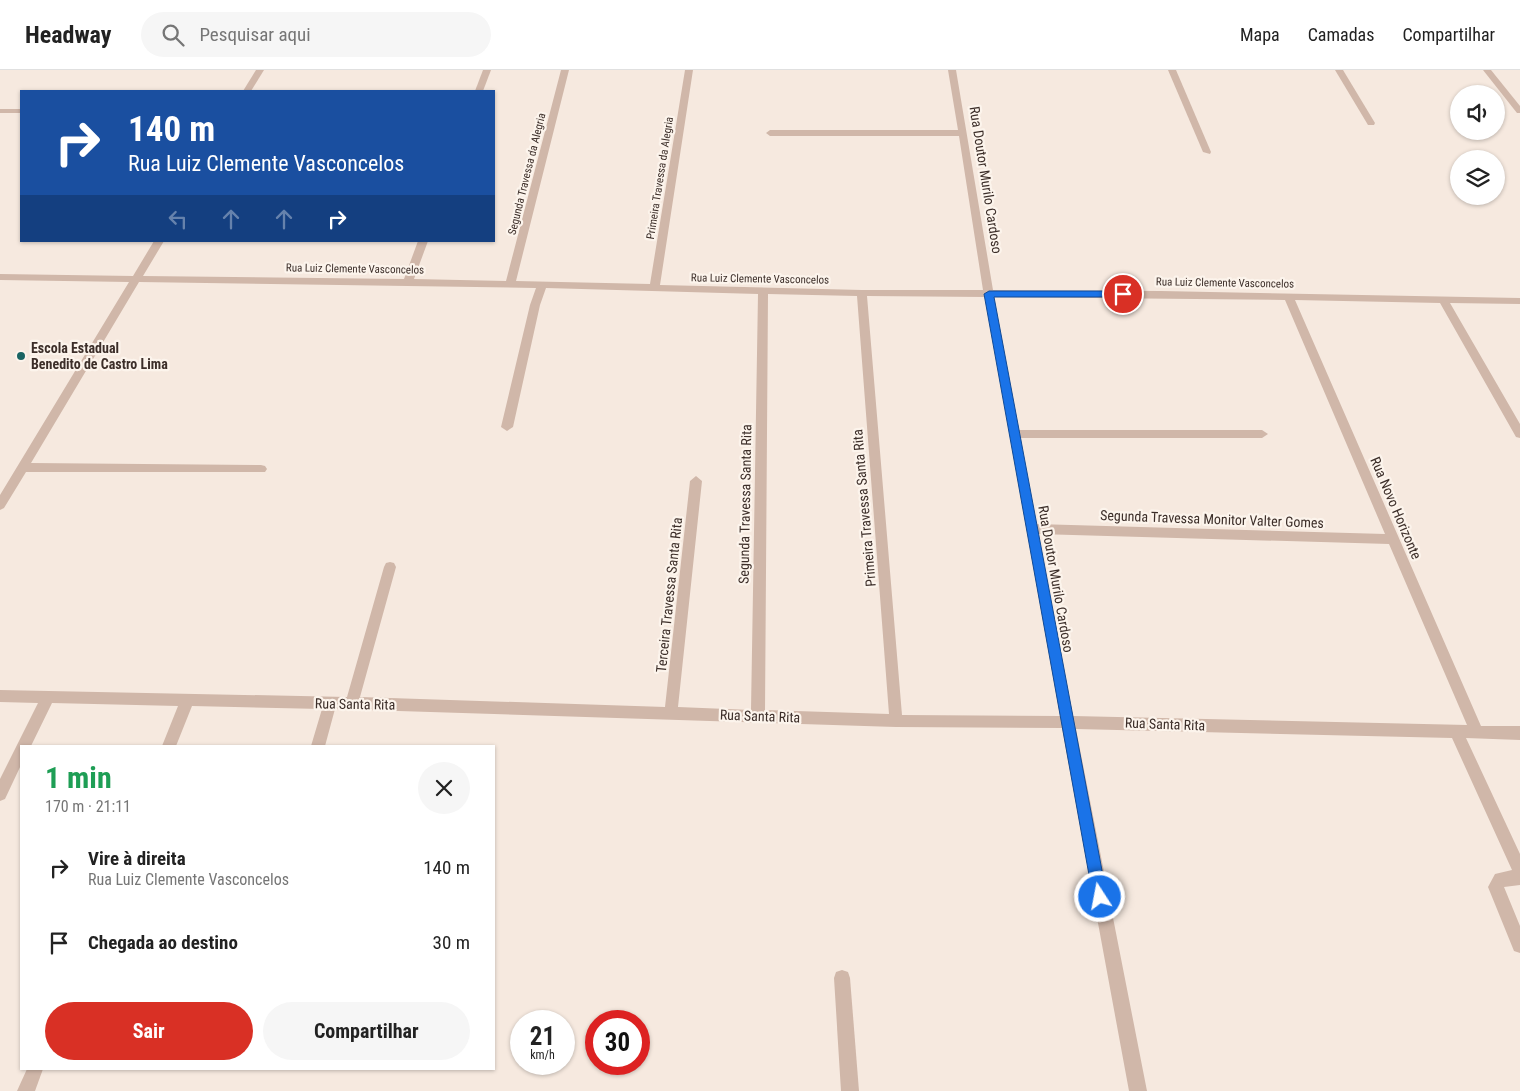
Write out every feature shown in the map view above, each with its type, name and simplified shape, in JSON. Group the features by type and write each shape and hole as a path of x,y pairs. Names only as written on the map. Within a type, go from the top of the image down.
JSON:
{"street":[{"path":"248,90 260,70"},
{"path":"479,90 487,70"},
{"name":"Segunda Travessa da Alegria","path":"510,284 565,70"},
{"name":"Primeira Travessa da Alegria","path":"654,289 689,70"},
{"name":"Rua Doutor Murilo Cardoso","path":"952,70 989,294 1031,529 1138,1091"},
{"path":"1172,70 1207,152"},
{"path":"1339,70 1371,123"},
{"path":"1487,70 1520,111"},
{"path":"0,111 20,111"},
{"path":"770,133 963,133"},
{"path":"0,505 158,242"},
{"path":"408,282 423,242"},
{"name":"Rua Luiz Clemente Vasconcelos","path":"0,277 510,284 763,292 1288,296 1520,301"},
{"path":"507,427 542,286"},
{"name":"Segunda Travessa Santa Rita","path":"758,716 763,292"},
{"name":"Primeira Travessa Santa Rita","path":"862,293 896,721"},
{"name":"Rua Novo Horizonte","path":"1288,296 1477,732"},
{"path":"1443,299 1520,434"},
{"path":"1015,434 1262,434"},
{"path":"22,467 261,469"},
{"name":"Terceira Travessa Santa Rita","path":"671,712 696,481"},
{"name":"Segunda Travessa Monitor Valter Gomes","path":"1031,529 1392,539"},
{"path":"352,703 390,567"},
{"name":"Rua Santa Rita","path":"0,696 352,703 671,712 896,721 1067,722 1520,733"},
{"path":"24,745 48,697"},
{"path":"168,745 188,701"},
{"path":"318,745 330,704"},
{"path":"1456,732 1520,871"},
{"path":"0,794 20,753"},
{"path":"1520,878 1500,879 1496,887 1520,945"},
{"path":"842,978 850,1091"},
{"path":"26,1091 35,1070"}],"place":[{"name":"Escola Estadual Benedito de Castro Lima","path":"21,356"}],"route":[{"path":"1100,897 989,294 1123,294"}]}
